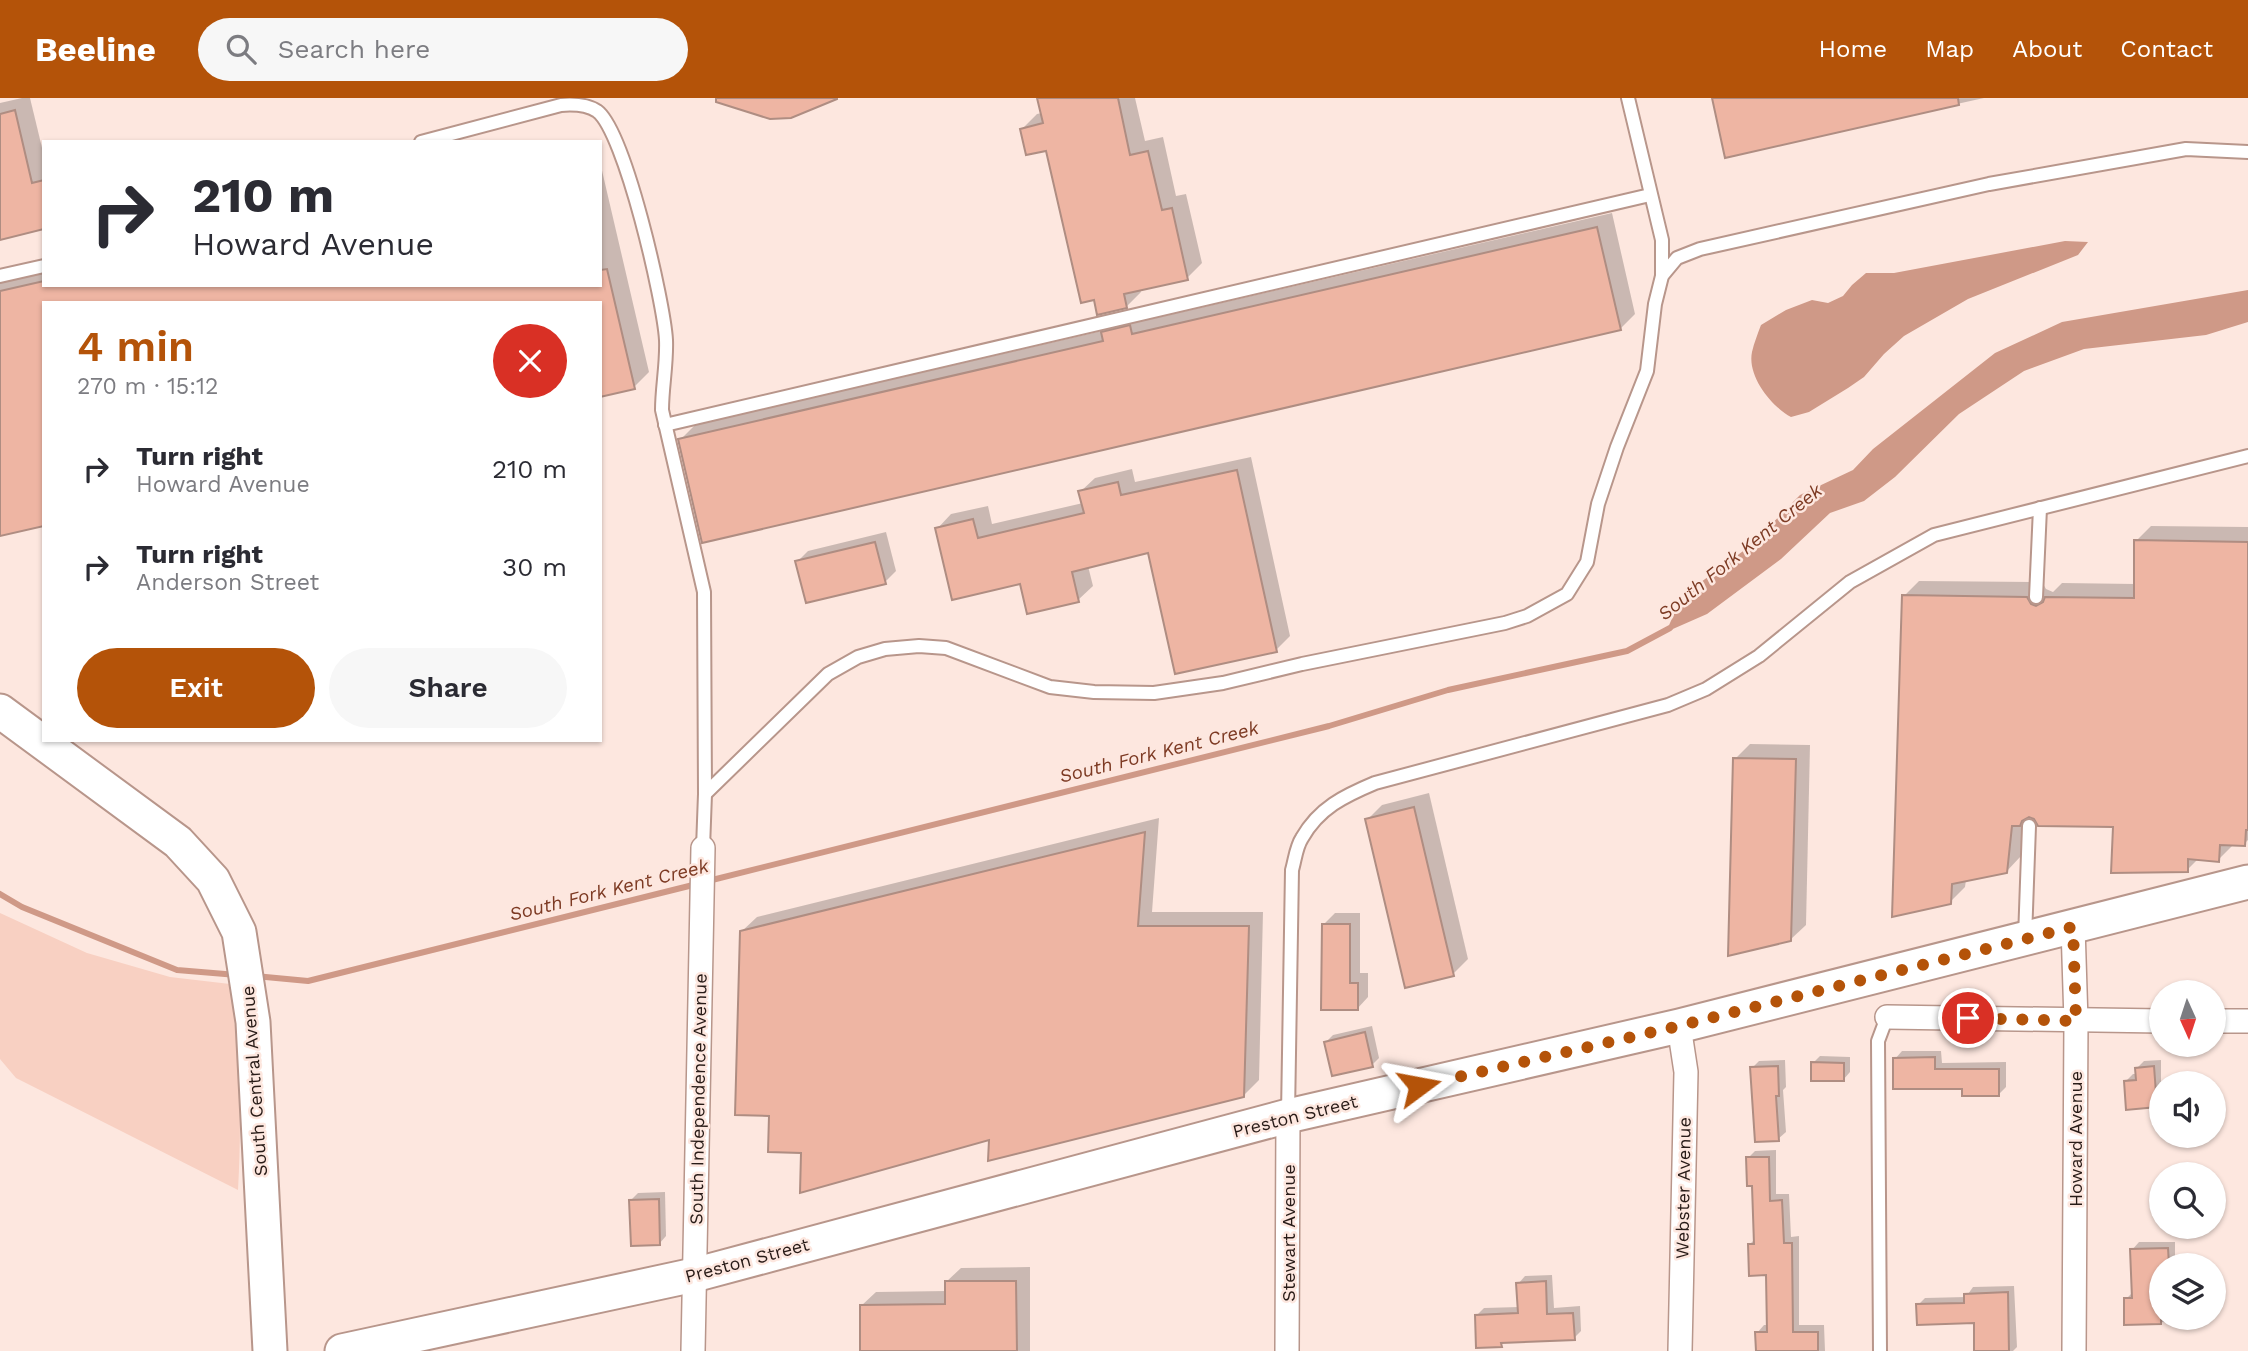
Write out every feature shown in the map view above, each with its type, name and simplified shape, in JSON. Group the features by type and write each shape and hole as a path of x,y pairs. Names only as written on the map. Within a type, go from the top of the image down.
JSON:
{"street":[{"name":"South Central Avenue","path":"0,711 42,742"},
{"name":"South Central Avenue","path":"42,742 178,842 213,880 239,932 253,1022 270,1351"},
{"name":"South Independence Avenue","path":"693,1351 702,848"},
{"name":"Preston Street","path":"342,1351 694,1275 1288,1116 1679,1026 2248,882"},
{"name":"Howard Avenue","path":"2073,927 2076,1021 2074,1351"},
{"path":"1887,1017 2149,1021"},
{"path":"2226,1021 2248,1021"},
{"name":"Webster Avenue","path":"1679,1026 1686,1072 1680,1351"},
{"name":"Stewart Avenue","path":"1287,1351 1288,1116"}],"lane":[{"path":"705,794 828,674 858,657 885,649 919,646 946,648 1050,687 1094,692 1154,693 1223,683 1302,664 1505,623 1549,606 1567,594 1587,562 1598,504 1647,371 1655,304 1662,276 1662,240 1628,98"},
{"path":"429,140 561,105 579,104 597,111 611,129 622,154 659,298 666,340 662,410 704,592 705,794 702,848"},
{"path":"1662,276 1677,258 1700,249 1990,184 2186,149 2248,152"},
{"path":"665,425 1650,195"},
{"path":"0,276 42,266"},
{"path":"1288,1116 1292,870 1301,840 1320,814 1343,796 1375,783 1668,705 1706,689 1759,656 1850,582 1934,535 2248,456"},
{"path":"2036,597 2040,508"},
{"path":"2025,939 2029,826"},
{"path":"1880,1351 1878,1041 1887,1017"}],"shaded area":[{"path":"2065,241 2088,242 2078,255 1968,299 1904,336 1864,377 1809,412 1791,417 1783,412 1762,389 1753,371 1752,352 1761,325 1786,310 1812,300 1828,303 1843,296 1866,273 1894,273"},
{"path":"2248,290 2248,322 2206,335 2084,349 2024,371 1959,414 1895,477 1864,501 1830,513 1781,559 1707,614 1666,632 1682,596 1750,546 1800,495 1853,470 1873,449 1995,353 2062,322"},
{"path":"0,913 87,953 170,977 230,984 239,1087 238,1190 16,1078 0,1059"}],"building":[{"path":"716,98 837,99 791,118 770,119 716,102"},
{"path":"1037,98 1118,98 1130,155 1148,151 1162,210 1172,208 1188,280 1124,294 1127,308 1097,315 1094,300 1081,303 1046,151 1026,155 1020,129 1043,123"},
{"path":"1712,98 1958,98 1959,105 1725,158"},
{"path":"15,110 32,183 42,180 42,230 0,240 0,114"},
{"path":"1597,227 1621,330 702,543 678,439 1103,341 1101,332 1130,325 1132,334"},
{"path":"607,269 635,389 602,397 602,301 42,301 42,526 0,536 0,291 42,281 42,287 602,287 602,270"},
{"path":"1237,470 1277,652 1175,674 1148,553 1072,572 1079,602 1027,614 1020,584 952,600 935,528 973,519 978,538 1084,513 1078,491 1118,482 1121,495"},
{"path":"2134,540 2248,542 2248,830 2245,846 2220,845 2219,862 2188,859 2188,872 2111,873 2113,827 2038,826 2034,819 2029,817 2022,821 2020,826 2012,826 2007,873 1952,884 1951,904 1892,917 1902,595 2027,597 2031,604 2036,606 2043,602 2045,597 2134,598"},
{"path":"875,542 886,584 806,603 795,561"},
{"path":"1733,758 1796,759 1791,941 1728,956"},
{"path":"1414,807 1454,976 1405,988 1365,819"},
{"path":"1145,832 1138,926 1249,926 1244,1097 988,1161 989,1140 800,1193 801,1153 768,1152 769,1116 735,1115 740,931"},
{"path":"1322,924 1350,924 1350,983 1358,983 1358,1010 1321,1010"},
{"path":"1365,1032 1373,1067 1332,1076 1324,1042"},
{"path":"1935,1057 1935,1069 1999,1069 1999,1096 1962,1096 1962,1089 1893,1089 1893,1058"},
{"path":"1811,1062 1844,1063 1844,1081 1811,1081"},
{"path":"1778,1066 1779,1096 1776,1096 1779,1141 1755,1142 1750,1067"},
{"path":"2154,1066 2154,1071 2149,1071 2149,1108 2126,1110 2124,1081 2136,1080 2135,1068"},
{"path":"1746,1157 1769,1157 1770,1201 1782,1200 1784,1243 1792,1243 1793,1332 1818,1332 1818,1351 1756,1351 1755,1332 1767,1332 1766,1275 1749,1276 1748,1244 1754,1244 1752,1186 1747,1186"},
{"path":"659,1199 660,1245 631,1246 629,1200"},
{"path":"2168,1248 2168,1253 2149,1253 2149,1324 2124,1325 2124,1298 2132,1298 2130,1249"},
{"path":"945,1281 1016,1281 1017,1351 860,1351 860,1305 945,1304"},
{"path":"1546,1281 1547,1314 1573,1313 1575,1340 1501,1343 1502,1347 1476,1348 1475,1315 1518,1313 1516,1283"},
{"path":"2008,1292 2009,1351 1974,1351 1974,1323 1917,1325 1916,1304 1964,1303 1964,1294"}],"waterway":[{"name":"South Fork Kent Creek","path":"708,881 1329,726 1448,690 1627,651 1670,628"},
{"name":"South Fork Kent Creek","path":"255,976 308,981 697,884"},
{"name":"South Fork Kent Creek","path":"0,894 22,907 177,970 237,975"}],"route":[{"path":"1419,1086 1679,1026 2073,927 2076,1021 1968,1018"}]}
